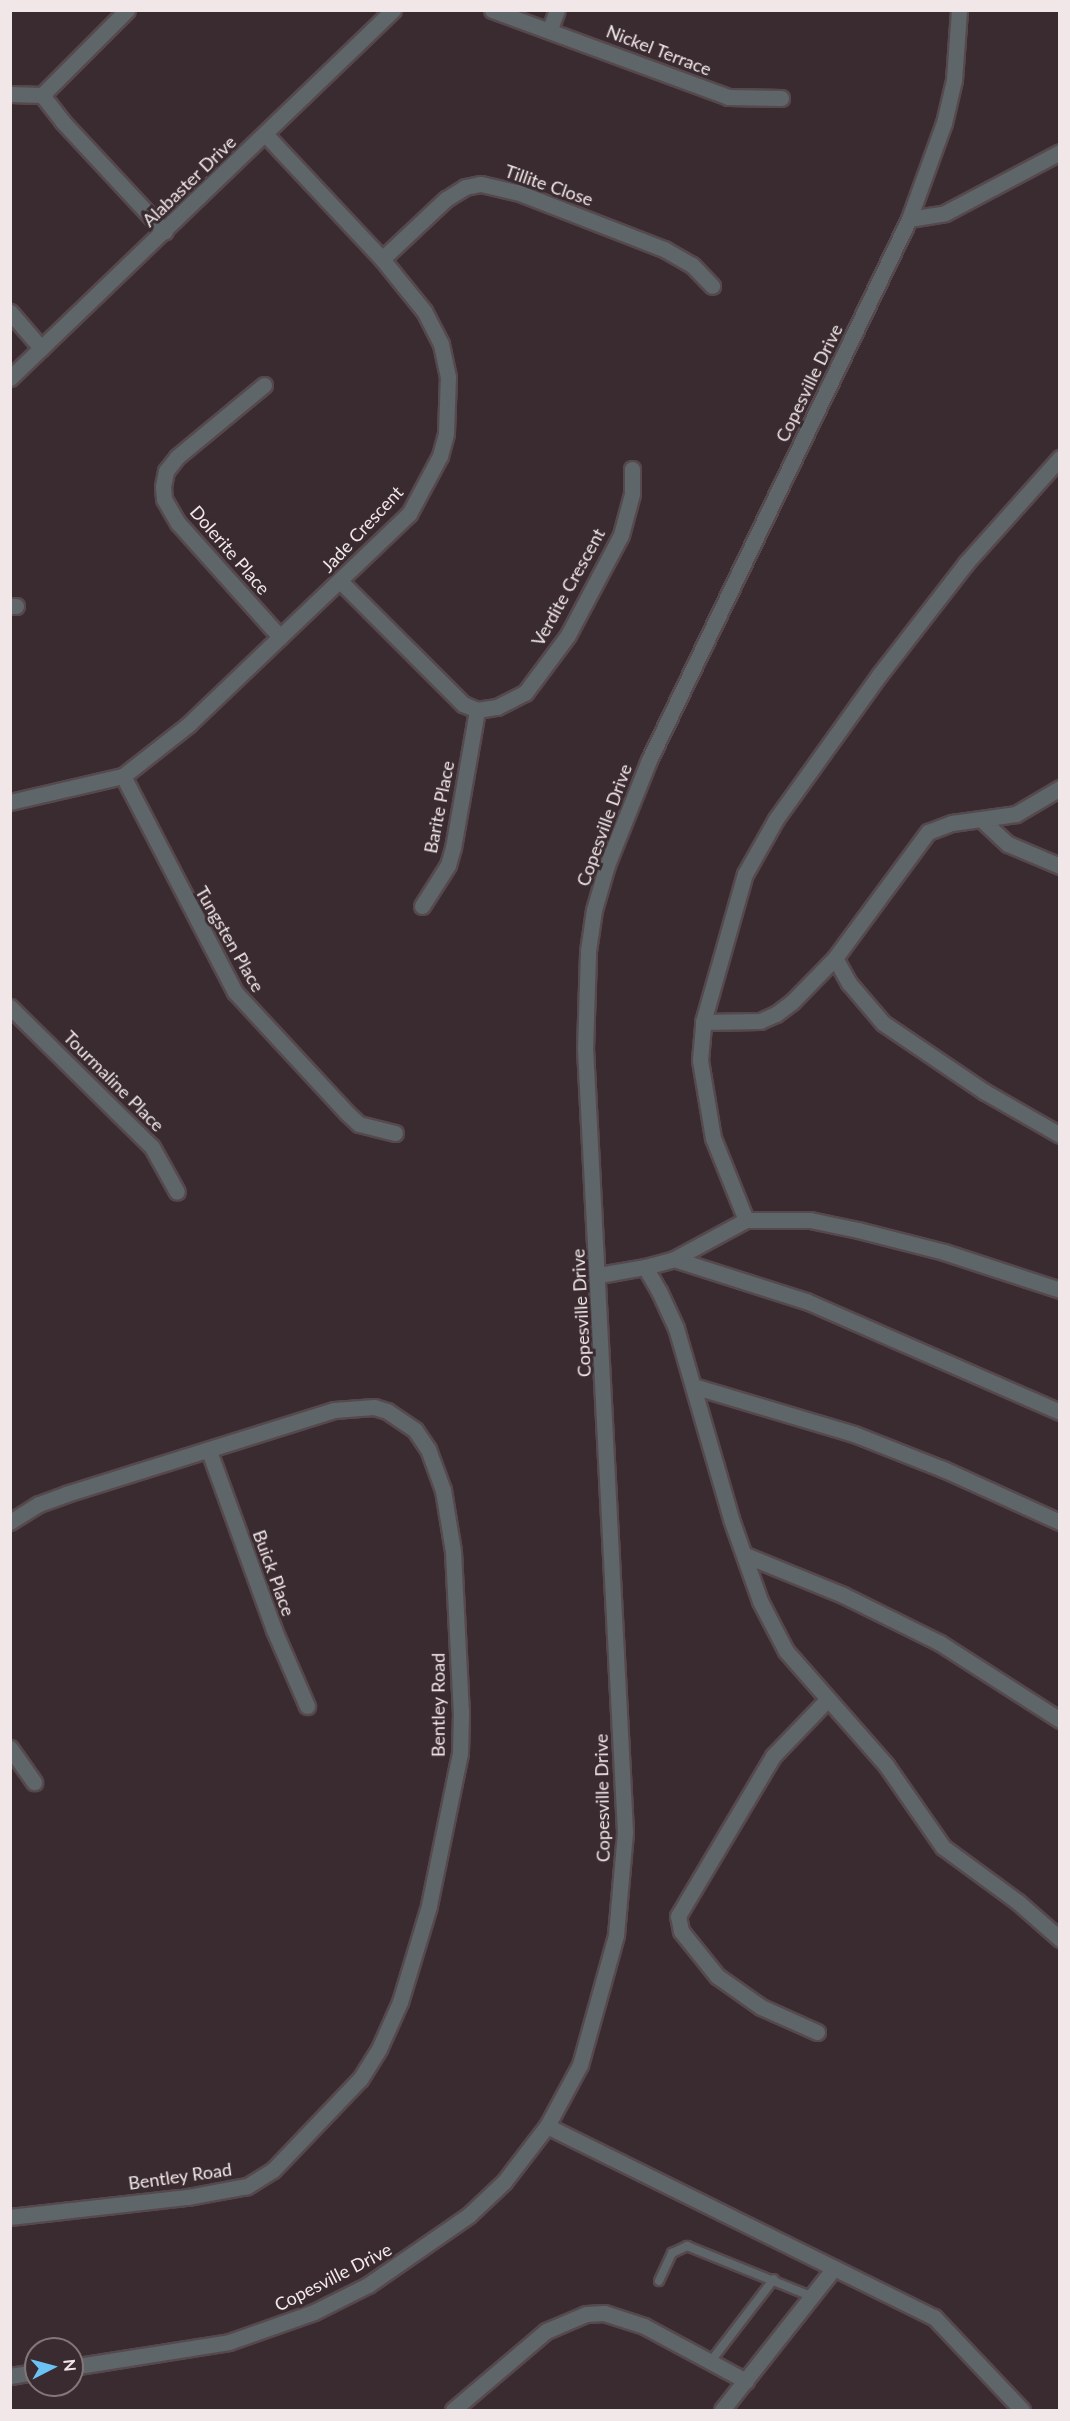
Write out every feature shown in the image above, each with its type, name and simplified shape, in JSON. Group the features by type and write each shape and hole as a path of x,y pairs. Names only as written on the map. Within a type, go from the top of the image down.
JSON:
{"street":[{"path":"10,94 42,95 127,10"},
{"name":"Alabaster Drive","path":"10,378 266,135 393,10"},
{"name":"Nickel Terrace","path":"492,10 550,29 728,96 782,98"},
{"path":"550,29 557,10"},
{"name":"Copesville Drive","path":"84,2365 229,2342 276,2327 349,2295 409,2259 469,2215 518,2166 547,2126 570,2085 589,2038 607,1979 623,1892 625,1832 599,1275 585,1049 586,985 594,910 607,865 676,700 909,219 944,123 954,80 958,10"},
{"path":"42,95 62,121 165,232"},
{"name":"Jade Crescent","path":"10,802 123,776 189,724 341,582 409,514 432,474 446,433 448,377 441,344 424,311 382,259 266,135"},
{"path":"909,219 945,213 1059,152"},
{"name":"Tillite Close","path":"382,259 446,199 465,187 481,184 517,192 664,249 692,265 712,286"},
{"path":"10,312 41,348"},
{"name":"Dolerite Place","path":"264,385 177,457 166,471 163,487 164,499 178,523 280,637"},
{"path":"746,1220 713,1138 701,1076 703,1022 732,910 746,873 776,819 880,674 966,563 1059,458"},
{"name":"Verdite Crescent","path":"477,710 496,707 525,693 568,634 621,535 632,494 632,469"},
{"path":"341,582 449,692 477,710"},
{"name":"Barite Place","path":"422,906 448,865 453,848 477,710"},
{"name":"Tungsten Place","path":"123,776 236,992 353,1119 395,1133"},
{"path":"703,1022 749,1022 776,1014 835,958 920,840 945,825 983,821 1016,813 1059,788"},
{"path":"983,821 1008,844 1059,866"},
{"path":"835,958 849,983 883,1023 986,1092 1059,1135"},
{"name":"Tourmaline Place","path":"10,1007 152,1147 177,1192"},
{"path":"599,1275 674,1259 746,1220 810,1220 944,1252 1059,1290"},
{"path":"674,1259 806,1301 1059,1412"},
{"path":"645,1266 676,1328 718,1482 773,1630 826,1701 886,1765 943,1847 1018,1902 1059,1939"},
{"path":"693,1386 854,1434 943,1468 1059,1522"},
{"name":"Bentley Road","path":"10,1522 39,1504 66,1494 334,1410 356,1407 387,1411 415,1430 428,1449 450,1527 461,1712 460,1753 429,1906 400,2002 379,2049 360,2079 273,2170 247,2186 10,2217"},
{"name":"Buick Place","path":"209,1451 274,1630 307,1706"},
{"path":"745,1555 843,1595 940,1643 992,1672 1059,1719"},
{"path":"817,2032 761,2007 717,1976 681,1930 678,1916 773,1756 826,1701"},
{"path":"10,1748 34,1782"},
{"path":"547,2126 934,2317 1022,2410"},
{"path":"722,2410 834,2268"},
{"path":"453,2410 546,2331 586,2314 604,2313 644,2326 746,2381"}],"lane":[{"path":"658,2281 672,2253 687,2246 774,2279 811,2296"},
{"path":"711,2361 774,2279"}]}
